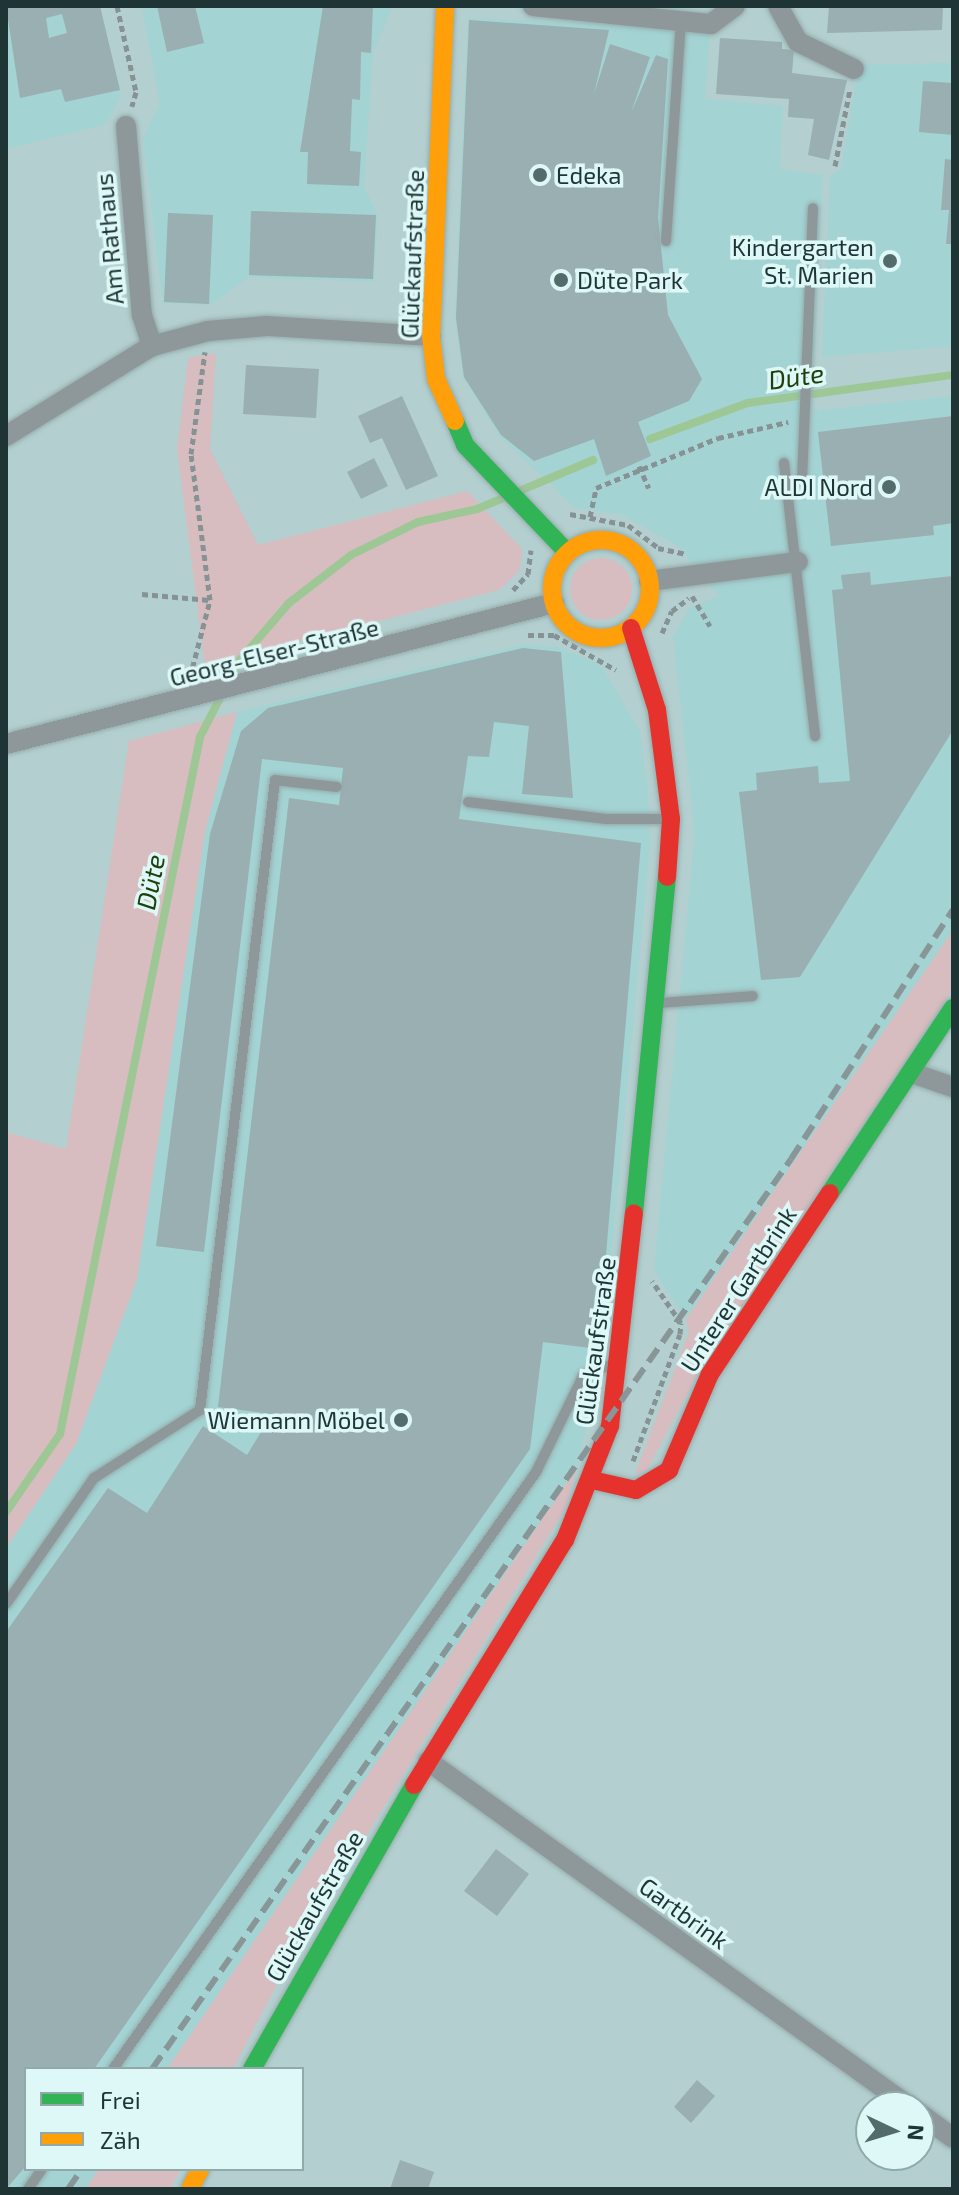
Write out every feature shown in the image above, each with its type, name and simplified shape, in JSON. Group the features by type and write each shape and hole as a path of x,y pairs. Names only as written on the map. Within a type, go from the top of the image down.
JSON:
{"main road":[{"name":"Glückaufstraße","path":"445,6 431,336 448,412 487,471 568,553"},
{"path":"594,540 624,546 649,581 646,607 631,628 585,636 554,603 554,576 568,553 594,540"},
{"name":"Glückaufstraße","path":"253,2067 428,1761 565,1540 592,1480 620,1361 658,1003 671,819 657,710 631,628"},
{"name":"Unterer Gartbrink","path":"592,1480 636,1490 669,1470 710,1374 953,1008"},
{"path":"190,2189 199,2171"}],"street":[{"path":"533,6 711,24 735,6"},
{"path":"778,6 798,42 854,69"},
{"name":"Am Rathaus","path":"126,126 142,315 152,346"},
{"path":"6,436 152,346 208,331 267,326 431,336"},
{"path":"649,581 798,562"},
{"name":"Georg-Elser-Straße","path":"6,744 273,679 554,603"},
{"path":"912,1073 953,1087"},
{"name":"Gartbrink","path":"428,1761 888,2091"},
{"path":"935,2125 953,2138"}],"lane":[{"path":"666,241 681,20"},
{"path":"788,486 802,481 813,208"},
{"path":"784,463 798,562 815,736"},
{"path":"6,1604 94,1478 200,1410 275,780 337,787"},
{"path":"468,802 606,819 671,819"},
{"path":"658,1003 753,996"},
{"path":"114,2067 536,1472 583,1376 620,1361"},
{"path":"28,2189 41,2171"}],"path":[{"path":"117,6 136,92 126,126"},
{"path":"835,166 854,69"},
{"path":"183,702 210,600 191,454 208,331"},
{"path":"590,517 596,488 718,438 784,422"},
{"path":"640,468 649,488"},
{"path":"557,504 575,518 590,517 628,525 658,548 686,551"},
{"path":"512,591 528,574 527,544"},
{"path":"142,594 210,600"},
{"path":"663,647 663,625 692,596 710,626"},
{"path":"525,635 554,635 619,674"}],"shaded area":[{"path":"6,6 100,6 121,96 106,124 6,149"},
{"path":"142,6 393,6 373,52 364,187 378,216 374,282 248,277 210,305 163,303 143,137 160,104"},
{"path":"468,18 710,29 705,99 783,106 780,169 823,175 812,411 953,396 953,930 686,1319 654,1271 695,832 673,637 690,608 719,596 677,545 621,514 576,508 500,437 463,377 455,318"},
{"name":"Kindergarten St. Marien","path":"953,63 953,346 822,357 830,176 841,169 859,65"},
{"path":"216,353 210,449 258,545 467,491 522,549 520,570 499,590 205,666 177,449 188,358"},
{"path":"601,558 613,560 623,567 630,577 630,601 623,611 613,618 601,620 589,618 579,611 572,601 570,589 572,577 579,567 589,560"},
{"name":"Wiemann Möbel","path":"523,645 554,646 600,664 640,731 650,842 602,1357 577,1468 168,2067 24,2067 24,2171 98,2171 85,2189 6,2189 6,1548 76,1444 205,832 237,712"},
{"path":"237,712 205,832 137,1279 76,1444 6,1548 6,1132 66,1149 129,741"},
{"path":"953,930 953,989 702,1366 647,1470 635,1474 689,1332 686,1319"},
{"path":"577,1468 566,1507 284,1971 234,2067 168,2067"},
{"path":"98,2171 180,2171 170,2189 85,2189"}],"building":[{"path":"6,6 100,6 120,90 65,102 61,89 20,98","holes":["62,14 67,33 49,38 46,18"]},
{"path":"157,6 195,6 204,43 167,52"},
{"path":"323,6 373,6 371,53 361,52 360,100 352,99 350,151 361,152 359,186 307,184 308,152 300,152"},
{"path":"829,6 943,6 942,30 827,33"},
{"name":"Düte Park","path":"469,20 609,30 594,94 610,44 650,57 631,113 656,55 668,59 658,218 668,315 702,379 689,401 638,422 651,456 606,476 594,439 534,461 501,435 464,377 456,318"},
{"path":"720,38 782,42 782,49 794,50 792,73 847,80 829,160 808,155 814,119 788,117 789,99 716,94"},
{"path":"923,81 953,83 953,135 919,132"},
{"path":"945,159 953,160 953,244 946,244 949,210 941,210"},
{"path":"251,211 376,215 373,279 249,275"},
{"path":"168,213 213,215 209,304 164,302"},
{"path":"246,365 319,369 316,418 243,414"},
{"path":"402,396 438,476 406,490 382,438 370,443 358,416"},
{"name":"ALDI Nord","path":"953,416 953,523 933,526 934,535 831,546 818,432"},
{"path":"374,458 388,486 361,499 347,472"},
{"path":"870,572 871,585 953,576 953,730 800,977 761,980 739,792 757,790 756,773 818,766 819,783 850,781 832,590 843,589 841,575"},
{"name":"Wiemann Möbel","path":"523,648 561,652 573,798 522,794 529,726 494,722 489,757 468,756 459,819 641,843 598,1349 543,1342 530,1449 95,2067 24,2067 24,2168 6,2189 6,1632 108,1488 147,1513 203,1426 247,1455 272,1414 218,1407 289,798 339,805 343,768 262,759 204,1252 156,1246 210,834 241,731 268,708"},
{"path":"496,1849 529,1874 497,1916 464,1891"},
{"path":"697,2080 715,2096 691,2123 674,2107"},
{"path":"400,2160 434,2172 428,2189 390,2189"}],"waterway":[{"name":"Düte","path":"650,439 748,403 953,375"},
{"name":"Düte","path":"6,1512 60,1434 200,737 239,661 289,603 351,555 418,522 477,509 593,460"}],"railway":[{"path":"153,2067 791,1159 953,910"},
{"path":"68,2189 81,2171"}],"traffic: fast":[{"path":"455,421 465,445 568,553"},
{"path":"634,1213 667,877"},
{"path":"830,1193 953,1008"},
{"path":"253,2067 414,1785"}],"traffic: slow":[{"path":"445,6 431,336 436,379 455,421"},
{"path":"601,540 620,544 635,555 646,570 650,589 646,608 635,623 620,634 601,638 582,634 567,623 556,608 552,589 556,570 567,555 582,544 601,540"},
{"path":"190,2189 199,2171"}],"traffic: jam":[{"path":"631,628 657,710 671,819 667,877"},
{"path":"592,1480 636,1490 669,1470 710,1374 830,1193"},
{"path":"414,1785 565,1540 610,1426 634,1213"}],"place":[{"name":"Edeka","path":"540,175"},
{"name":"Kindergarten St. Marien","path":"890,261"},
{"name":"Düte Park","path":"561,280"},
{"name":"ALDI Nord","path":"889,487"},
{"name":"Wiemann Möbel","path":"401,1420"}]}
